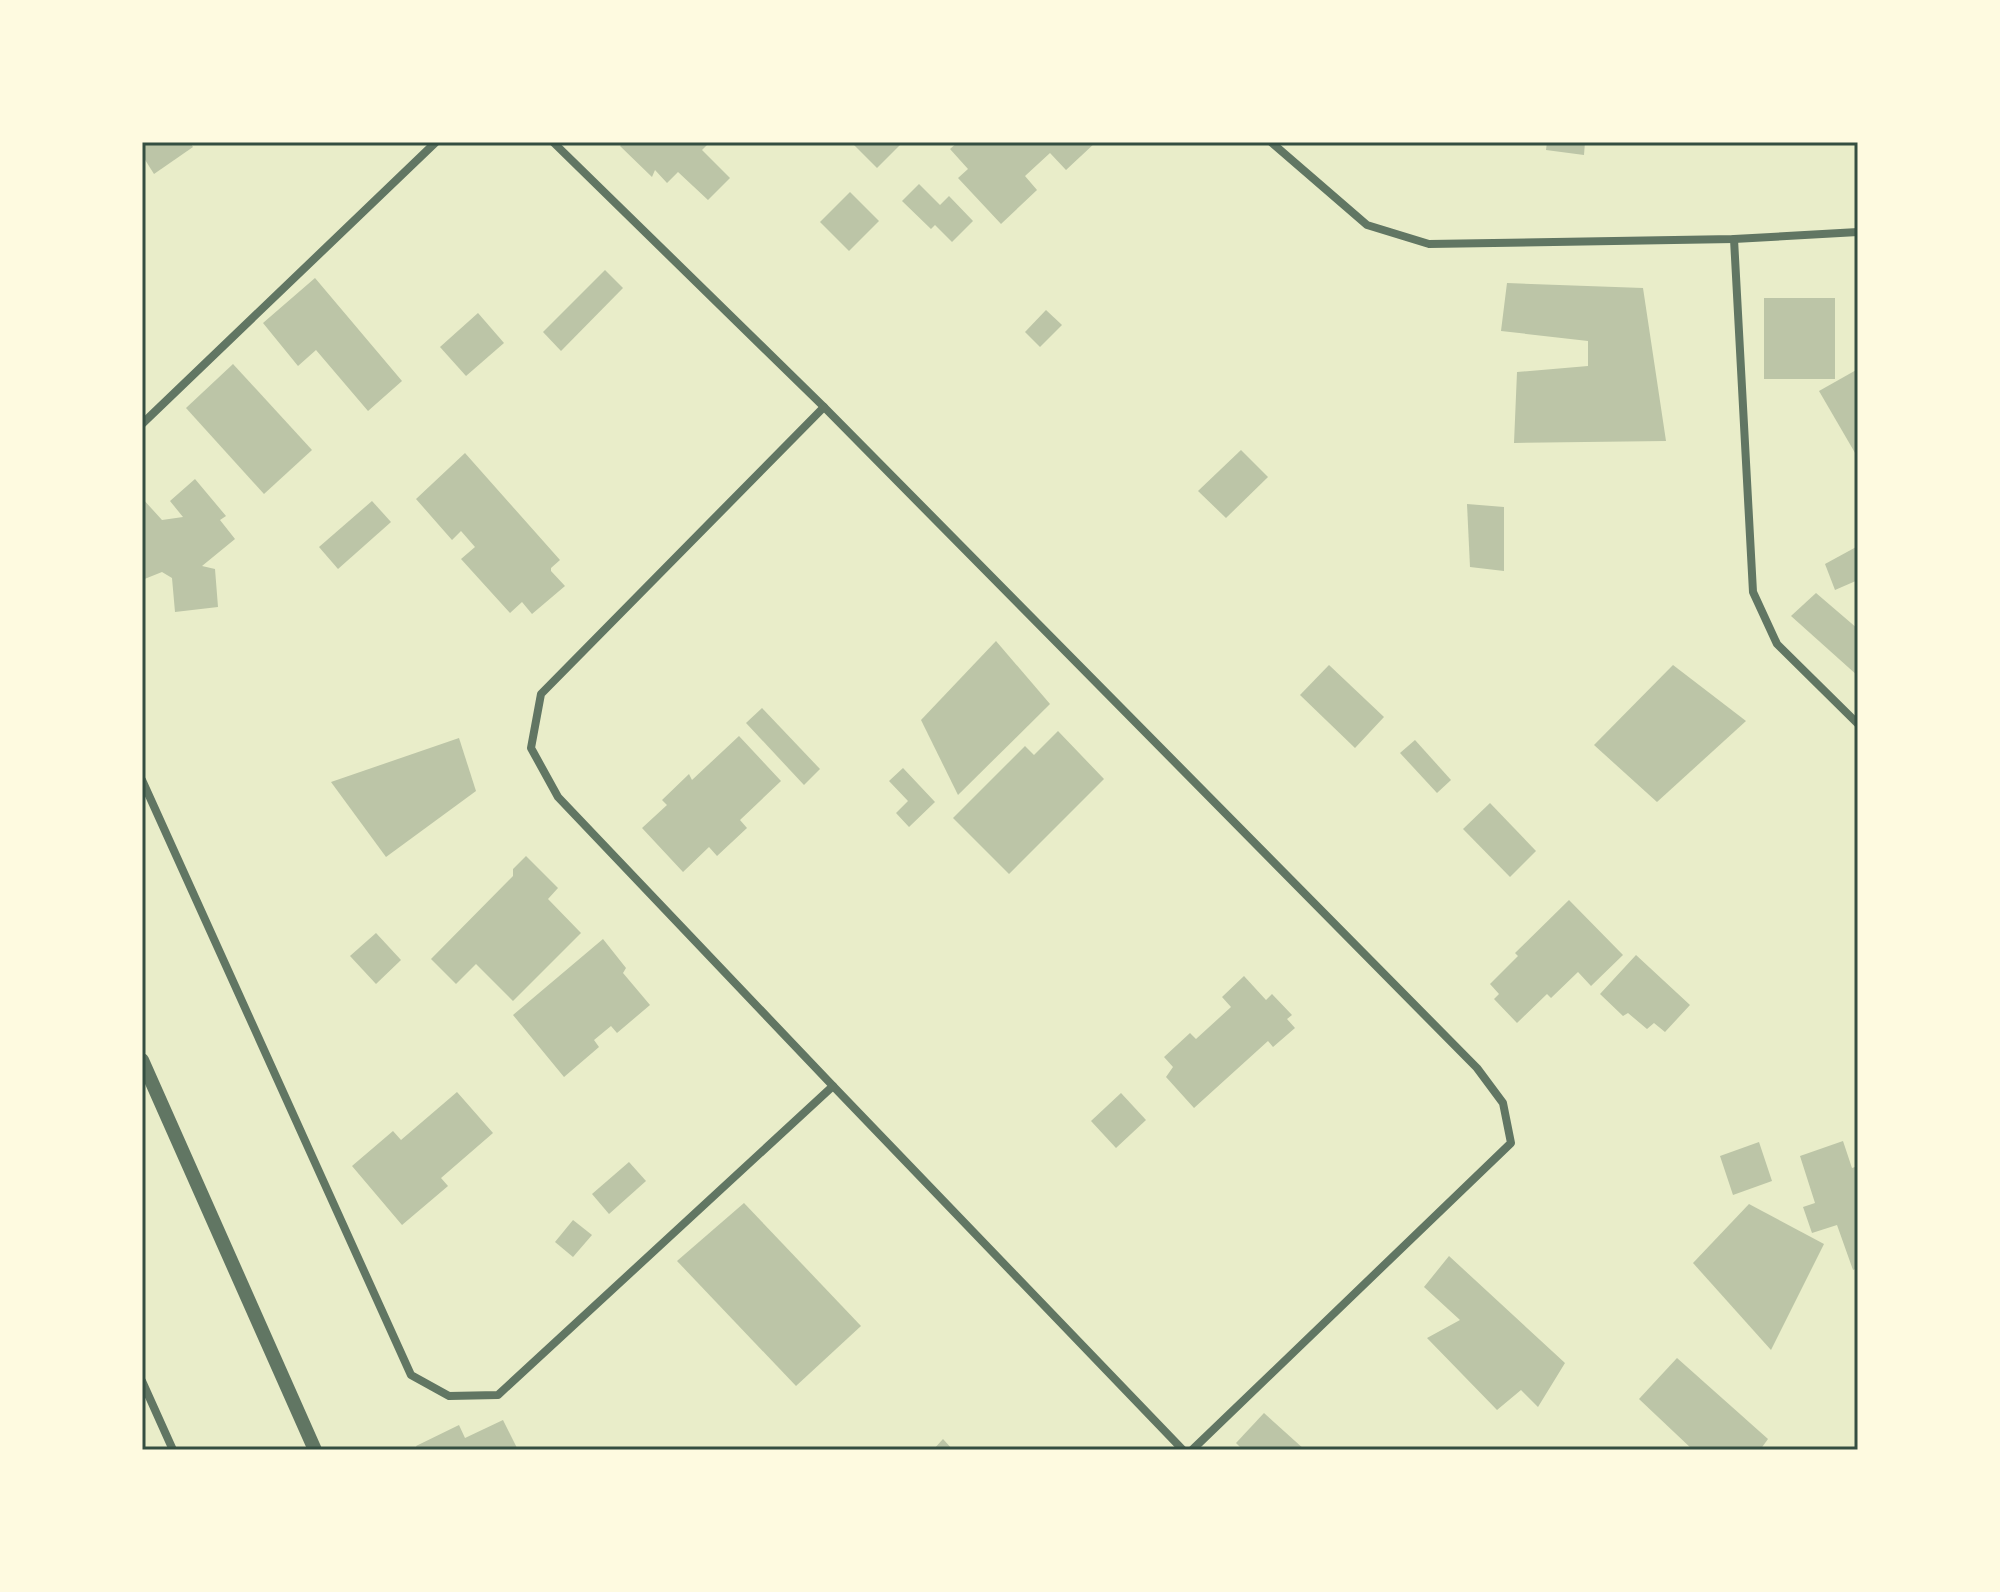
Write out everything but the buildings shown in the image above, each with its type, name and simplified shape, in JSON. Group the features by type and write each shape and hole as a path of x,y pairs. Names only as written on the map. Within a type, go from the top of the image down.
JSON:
{"street":[{"path":"142,424 436,142"},
{"path":"553,142 824,407 1477,1068 1503,1103 1511,1143 1192,1450"},
{"path":"1271,142 1367,225 1429,244 1734,239 1858,232"},
{"path":"1734,239 1753,592 1777,644 1858,724"},
{"path":"824,407 541,694 531,748 558,797 1183,1450"},
{"path":"142,780 411,1375 449,1396 498,1395 833,1086"},
{"path":"142,1060 315,1450"},
{"path":"142,1381 173,1450"}]}
